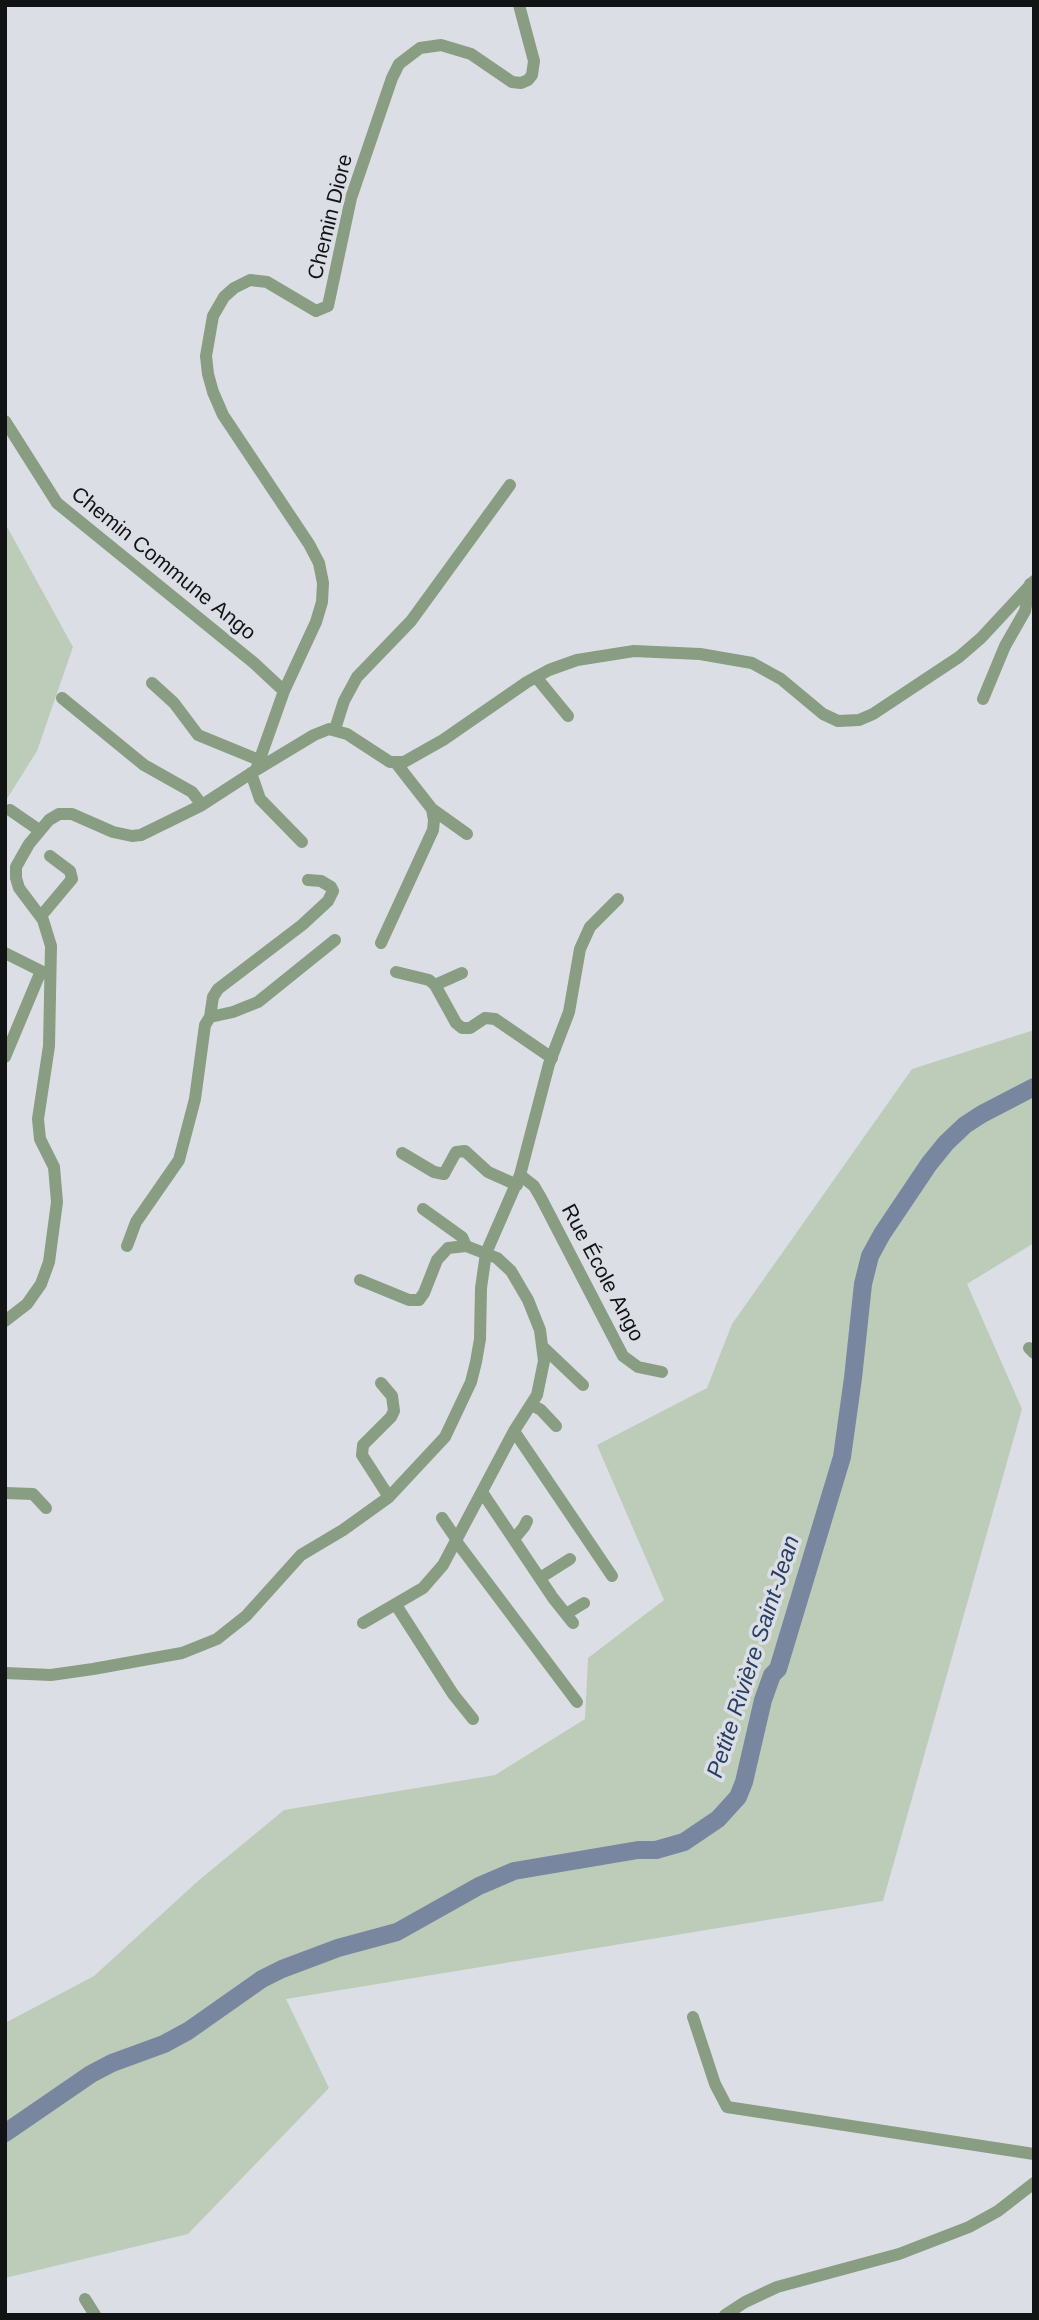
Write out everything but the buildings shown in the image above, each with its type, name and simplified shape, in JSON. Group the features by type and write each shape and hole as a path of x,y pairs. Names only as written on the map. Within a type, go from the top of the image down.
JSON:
{"street":[{"name":"Chemin Diore","path":"255,767 284,691 316,622 322,602 323,583 309,544 223,415 213,392 206,356 213,316 224,297 250,280 267,282 316,311 328,306 351,198 391,78 399,64 420,48 441,45 471,54 512,82 521,83 528,80 533,75 534,61 519,5"},
{"name":"Chemin Commune Ango","path":"5,421 57,503 254,663 284,691"},
{"path":"335,729 344,701 357,677 411,621 510,485"},
{"path":"396,763 404,762 443,740 536,677 577,660 634,651 688,653 752,663 768,671 823,714 838,721 852,722 873,714 959,657 981,638 1032,582"},
{"path":"984,699 1005,646 1030,610 1032,582"},
{"path":"536,677 568,716"},
{"path":"152,683 174,703 198,735 255,767"},
{"path":"62,698 144,765 192,792 202,805"},
{"path":"5,1321 27,1304 41,1284 49,1262 55,1227 57,1179 40,1139 38,1119 49,1046 46,973 51,946 41,916 19,888 16,878 16,867 39,830 49,820 66,813 85,818 121,835 141,835 202,805 255,767 323,730 335,729 396,763 435,814 433,830 381,943"},
{"path":"255,767 260,799 302,842"},
{"path":"432,809 467,834"},
{"path":"10,810 39,830"},
{"path":"41,916 72,879 70,871 50,856"},
{"path":"127,1245 136,1222 179,1160 195,1099 205,1026 211,1017 213,997 218,989 302,925 328,901 333,891 331,887 321,881 308,880"},
{"path":"5,1674 51,1675 93,1669 182,1653 209,1643 239,1623 301,1555 343,1530 389,1497 445,1437 471,1382 480,1339 485,1253 518,1180 551,1058 569,1012 584,936 602,913 618,899"},
{"path":"211,1017 258,1002 335,940"},
{"path":"5,953 46,973"},
{"path":"396,972 429,980 436,985 461,1028 470,1028 485,1018 495,1019 551,1058"},
{"path":"5,1057 46,973"},
{"path":"436,985 462,973"},
{"name":"Rue École Ango","path":"402,1153 434,1172 444,1174 456,1152 465,1151 488,1172 534,1186 623,1356 638,1367 662,1372"},
{"path":"423,1209 462,1237 466,1246"},
{"path":"360,1280 409,1300 419,1300 437,1260 448,1248 466,1246 485,1253 504,1263 516,1279 540,1330 544,1361 540,1384 531,1405 433,1578 397,1605 363,1623"},
{"path":"543,1347 583,1385"},
{"path":"380,1382 392,1396 394,1411 363,1445 362,1455 389,1497"},
{"path":"531,1405 541,1410 556,1426"},
{"path":"514,1431 612,1576"},
{"path":"5,1493 35,1489 46,1508"},
{"path":"482,1492 570,1619 584,1604"},
{"path":"442,1518 456,1541 577,1702"},
{"path":"514,1539 527,1521"},
{"path":"540,1578 570,1559"},
{"path":"397,1605 453,1694 473,1719"},
{"path":"693,2017 715,2084 727,2107 1034,2154"},
{"path":"725,2315 745,2302 778,2287 899,2254 969,2227 999,2211 1034,2183"},
{"path":"85,2299 95,2315"}],"green space":[{"path":"5,523 73,647 37,751 5,802"},
{"path":"1034,1030 1034,1243 967,1284 1022,1409 883,1901 286,1999 329,2088 188,2234 5,2278 5,2023 94,1976 198,1881 284,1810 495,1775 585,1719 588,1658 664,1600 597,1445 707,1388 732,1324 912,1069"}],"waterway":[{"name":"Petite Rivière Saint-Jean","path":"5,2133 91,2074 112,2063 164,2044 188,2031 262,1979 282,1969 338,1948 397,1932 479,1886 514,1871 638,1850 656,1850 684,1842 718,1819 738,1797 744,1782 763,1700 772,1675 778,1669 842,1457 863,1284 870,1256 929,1164 946,1143 982,1114 1034,1087"}]}
